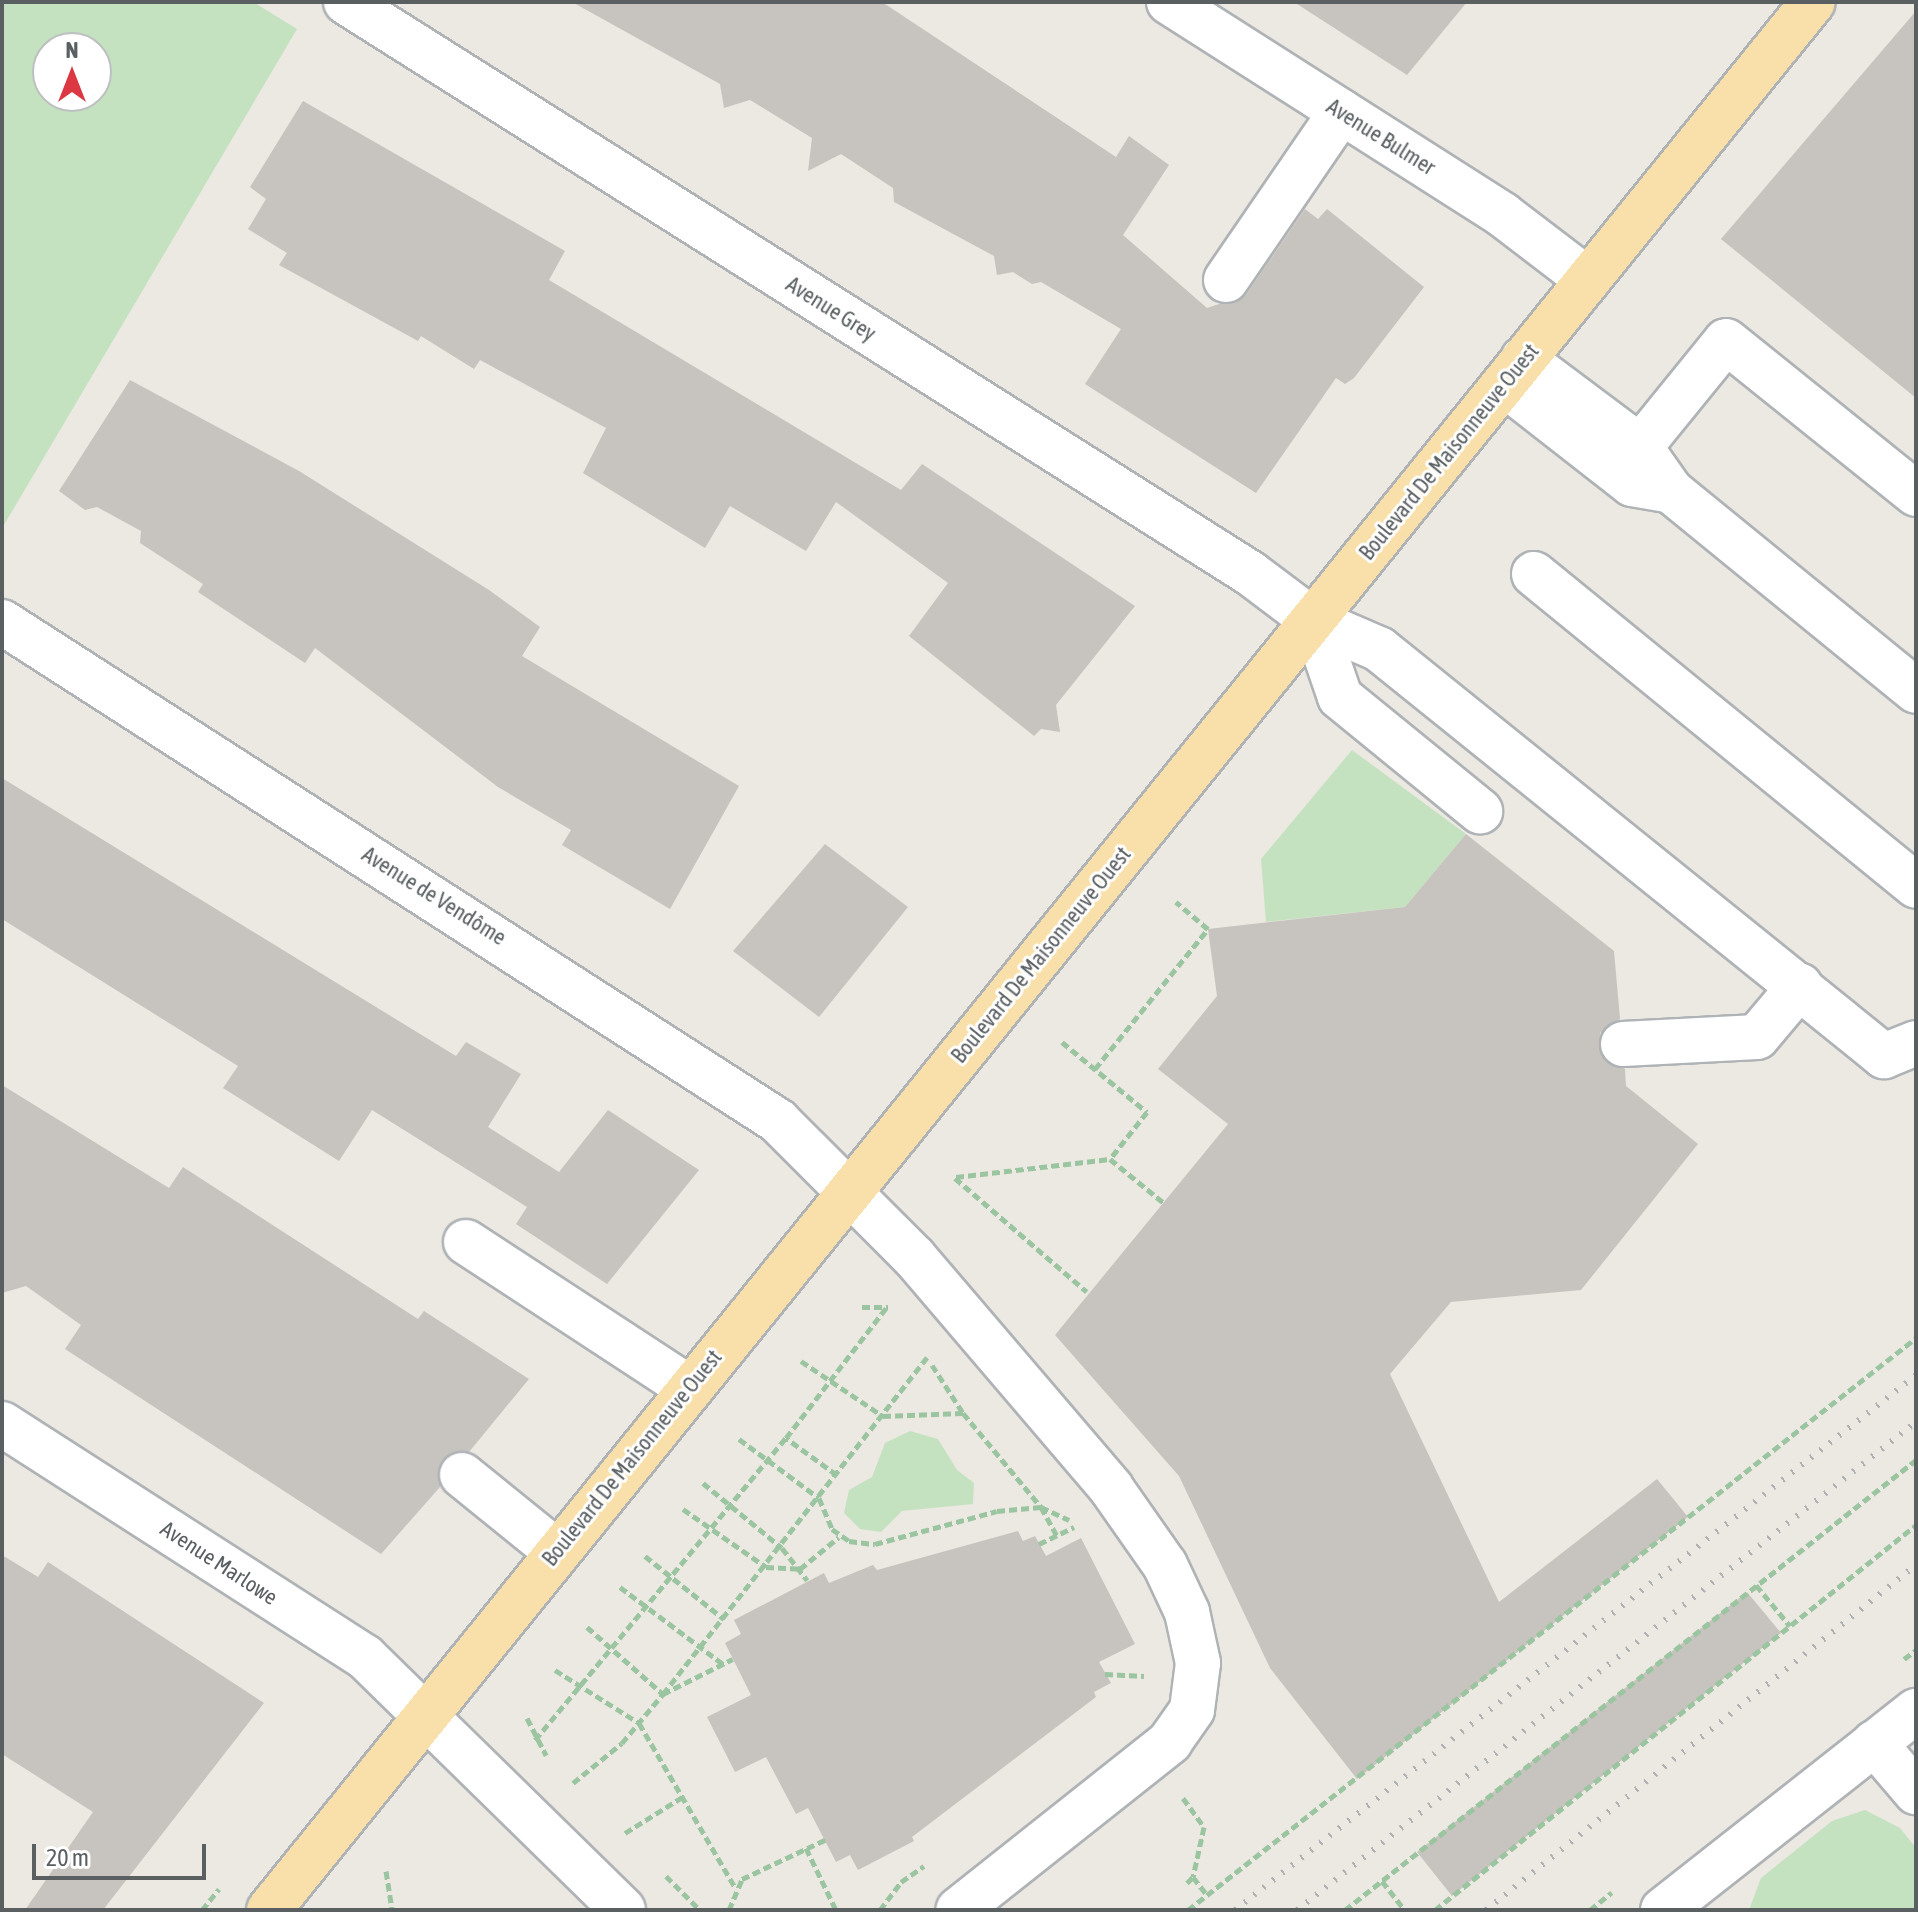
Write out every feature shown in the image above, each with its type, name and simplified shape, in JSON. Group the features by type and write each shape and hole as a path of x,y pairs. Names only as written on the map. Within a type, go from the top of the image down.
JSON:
{"main road":[{"name":"Boulevard De Maisonneuve Ouest","path":"269,1910 1813,2"}],"street":[{"name":"Avenue Grey","path":"346,2 1250,573 1314,621 1379,649 1884,1056 1916,1043"},
{"name":"Avenue Bulmer","path":"1195,9 1341,112 1503,215 1588,280"},
{"path":"1226,280 1341,112"},
{"path":"1640,447 1726,341 1916,494"},
{"path":"1514,372 1640,447 1671,491 1916,691"},
{"path":"1514,372 1632,484 1671,491"},
{"path":"1534,574 1916,885"},
{"path":"1314,621 1340,697 1480,811"},
{"name":"Avenue de Vendôme","path":"2,622 720,1078 778,1121 851,1189 1111,1488 1165,1565 1195,1644 1196,1695 1182,1730 1051,1841 958,1910"},
{"path":"1623,1044 1757,1037 1800,986"},
{"path":"466,1242 689,1388"},
{"name":"Avenue Marlowe","path":"2,1424 343,1643 428,1713 623,1910"},
{"path":"462,1475 557,1552"},
{"path":"1678,1905 1916,1711"},
{"path":"1874,1743 1916,1792"}],"path":[{"path":"1095,1069 1208,929 1176,902"},
{"path":"1062,1042 1147,1112 1110,1159 955,1178 1087,1292"},
{"path":"1110,1159 1164,1203"},
{"path":"862,1307 887,1307 896,1312"},
{"path":"535,1740 644,1604 786,1438 887,1307"},
{"path":"1188,1910 1916,1338"},
{"path":"920,1345 963,1413 1041,1507 1057,1536"},
{"path":"573,1783 639,1723 782,1548 927,1357"},
{"path":"801,1361 883,1416 963,1413"},
{"path":"786,1438 837,1475"},
{"path":"739,1439 819,1498 840,1537"},
{"path":"1345,1910 1916,1460"},
{"path":"703,1483 727,1508 782,1548 807,1580"},
{"path":"683,1509 766,1567 800,1569 840,1537 875,1544 997,1511 1041,1507 1081,1523 1088,1529"},
{"path":"1039,1544 1081,1523"},
{"path":"1435,1910 1916,1525"},
{"path":"645,1556 724,1619"},
{"path":"1756,1585 1790,1626"},
{"path":"620,1587 723,1664"},
{"path":"587,1627 663,1694"},
{"path":"663,1694 733,1659"},
{"path":"1146,1684 1149,1665"},
{"path":"555,1670 577,1688 639,1723 735,1887 729,1910"},
{"path":"1105,1674 1149,1676"},
{"path":"1176,1788 1204,1827 1193,1877 1187,1883"},
{"path":"625,1833 684,1796"},
{"path":"735,1887 825,1840"},
{"path":"806,1848 836,1910"},
{"path":"880,1910 901,1882 936,1860"},
{"path":"386,1871 392,1910"},
{"path":"1193,1877 1207,1895"},
{"path":"1382,1881 1405,1910"},
{"path":"1599,1902 1605,1910"},
{"path":"202,1910 208,1903"}],"green space":[{"path":"2,2 253,2 297,29 4,525"},
{"path":"1352,750 1466,834 1405,907 1266,922 1261,859"},
{"path":"910,1431 938,1439 957,1470 974,1483 973,1504 902,1511 881,1532 860,1529 844,1513 849,1490 872,1477 885,1443"},
{"path":"1865,1810 1900,1828 1916,1848 1916,1910 1749,1910 1761,1878 1832,1821"}],"building":[{"path":"572,2 882,2 1116,157 1129,136 1169,165 1123,235 1207,308 1246,295 1305,209 1318,219 1327,209 1424,287 1354,378 1345,384 1336,378 1256,493 1085,384 1121,329 1041,282 1032,284 1013,272 997,275 994,256 894,202 893,188 841,154 808,171 812,138 750,100 724,108 720,84"},
{"path":"1294,2 1467,2 1407,75"},
{"path":"1916,11 1916,398 1721,239"},
{"path":"303,101 565,251 549,280 901,490 922,464 1135,606 1056,705 1060,732 1041,729 1034,736 909,636 948,583 836,502 806,551 730,506 705,548 583,473 606,428 480,360 474,369 421,336 418,341 279,265 287,253 248,229 266,199 250,187"},
{"path":"130,380 299,471 489,590 540,627 522,656 739,786 670,909 562,845 571,830 498,787 315,648 305,663 198,592 203,584 140,543 141,531 97,507 85,510 59,491"},
{"path":"2,778 456,1056 466,1042 521,1074 488,1127 559,1172 608,1110 699,1170 607,1284 516,1224 527,1207 372,1110 339,1161 223,1088 238,1066 2,919"},
{"path":"1466,834 1614,951 1620,1019 1600,1033 1602,1057 1625,1069 1626,1086 1698,1144 1581,1290 1451,1302 1390,1374 1499,1602 1657,1479 1688,1517 1357,1779 1270,1668 1179,1476 1055,1335 1228,1124 1158,1069 1217,996 1208,929 1405,907"},
{"path":"825,844 908,907 819,1017 733,951"},
{"path":"2,1085 169,1188 183,1167 418,1319 424,1311 529,1379 469,1452 443,1459 440,1487 381,1554 65,1349 81,1325 26,1286 2,1293"},
{"path":"1018,1531 1023,1541 1035,1536 1046,1556 1081,1538 1135,1644 1099,1662 1111,1683 1094,1692 1096,1697 912,1837 914,1841 858,1870 850,1855 836,1862 808,1808 796,1814 766,1757 735,1772 707,1717 751,1695 725,1643 741,1634 734,1620 824,1573 829,1583 873,1565 877,1570"},
{"path":"2,1555 38,1577 48,1562 264,1703 103,1910 25,1910 93,1812 2,1754"},
{"path":"1747,1592 1781,1633 1452,1896 1417,1852"}],"railway":[{"path":"1235,1910 1916,1375"},
{"path":"1297,1910 1916,1422"},
{"path":"1486,1910 1916,1565"}]}
